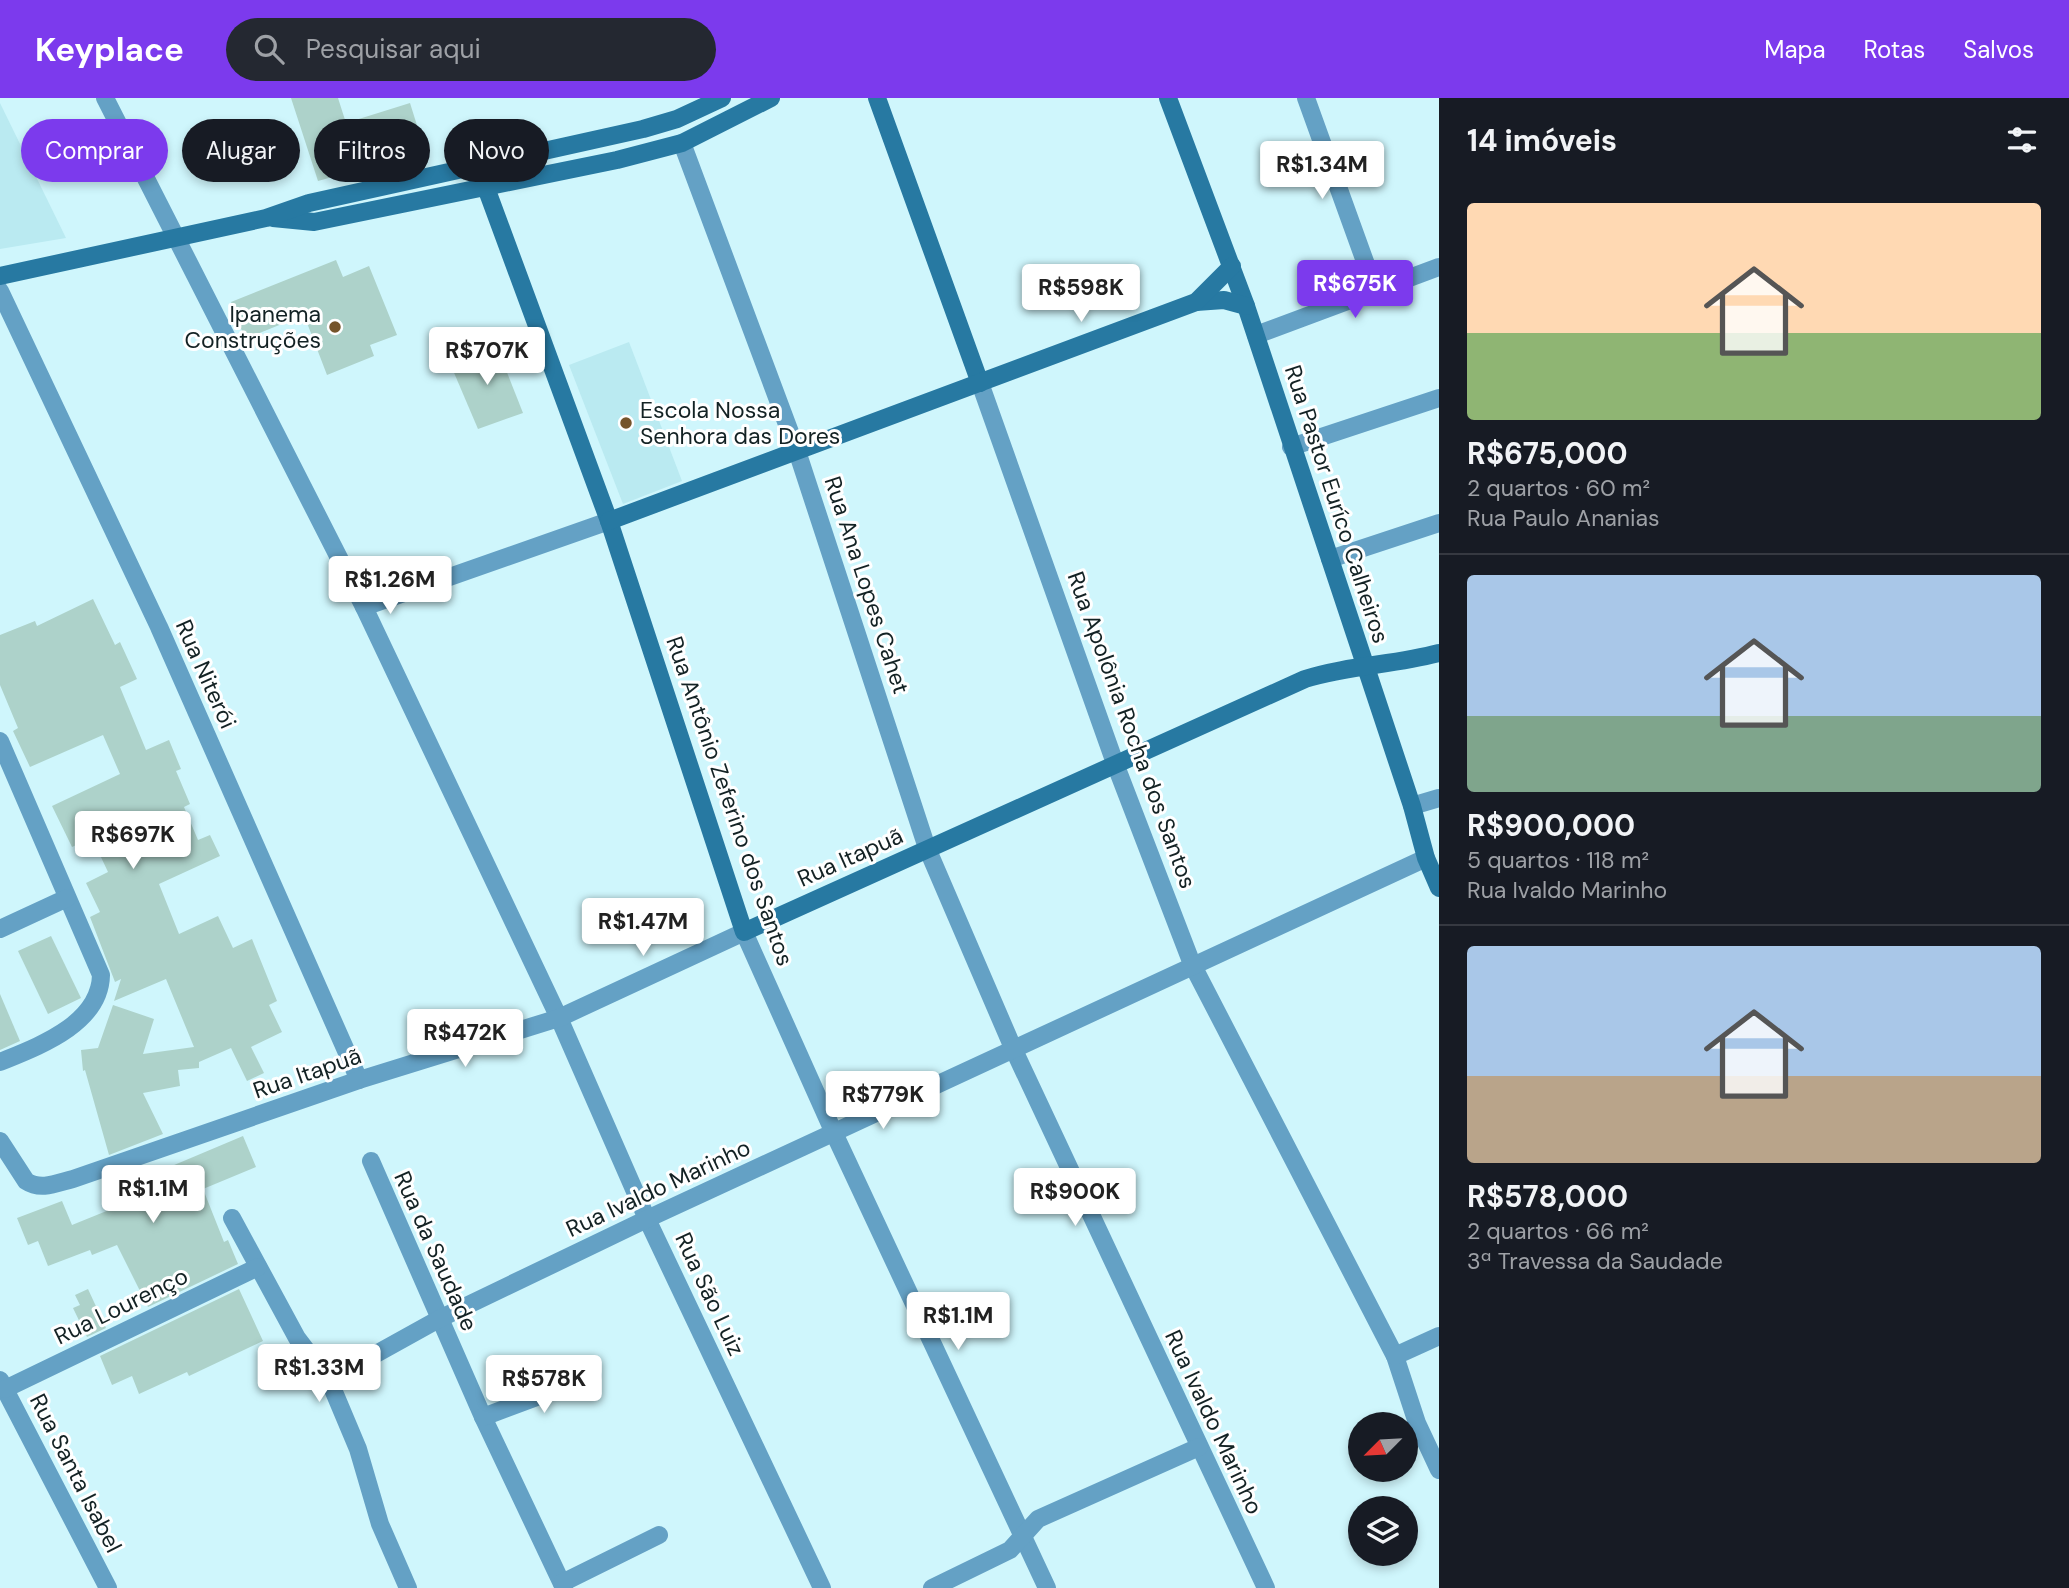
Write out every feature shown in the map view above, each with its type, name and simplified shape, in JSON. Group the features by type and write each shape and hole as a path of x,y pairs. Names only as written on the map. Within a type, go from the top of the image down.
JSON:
{"main road":[{"path":"549,150 677,119 722,98"},
{"path":"266,218 314,222 617,160 682,143 771,98"},
{"name":"Rua Apolônia Rocha dos Santos","path":"877,98 980,383"},
{"name":"Rua Pastor Euríco Calheiros","path":"1168,98 1256,335 1412,806 1426,858 1439,888"},
{"path":"0,276 266,218 309,203 444,173"},
{"name":"Rua Antônio Zeferino dos Santos","path":"482,182 608,521 744,932"},
{"path":"1196,302 1232,267"},
{"path":"608,521 1196,302 1224,300 1246,306"},
{"name":"Rua Itapuã","path":"744,932 1305,679 1365,665 1391,664 1439,653"}],"street":[{"name":"Rua São Luiz","path":"105,98 364,607 559,1018 647,1219 822,1588"},
{"path":"1306,98 1376,292"},
{"name":"Rua Ana Lopes Cahet","path":"682,143 797,450 927,848"},
{"path":"1256,335 1439,267"},
{"name":"Rua Niterói","path":"0,291 159,627 359,1080"},
{"name":"Rua Apolônia Rocha dos Santos","path":"980,383 1116,766 1192,964 1395,1356 1417,1423 1439,1470"},
{"path":"1291,447 1439,398"},
{"path":"364,607 608,521"},
{"path":"1330,559 1439,523"},
{"path":"0,741 101,975 97,1002 73,1025 0,1062"},
{"path":"1412,806 1439,797"},
{"name":"Rua Ivaldo Marinho","path":"927,848 1013,1048 1265,1588"},
{"name":"Rua Ivaldo Marinho","path":"329,1380 439,1319 647,1219 1192,964 1426,858"},
{"path":"0,929 68,898"},
{"name":"Rua Itapuã","path":"0,1140 26,1181 32,1185 48,1185 73,1179 359,1080 559,1018 744,932"},
{"name":"Rua Antônio Zeferino dos Santos","path":"744,932 834,1133 1047,1588"},
{"name":"Rua da Saudade","path":"371,1161 483,1417 563,1586"},
{"path":"232,1218 297,1338 329,1380 358,1449 380,1524 408,1588"},
{"name":"Rua Lourenço","path":"3,1384 258,1267"},
{"path":"1395,1356 1439,1336"},
{"path":"483,1417 593,1376"},
{"name":"Rua Santa Isabel","path":"3,1384 108,1588"},
{"path":"932,1588 1010,1550 1038,1520 1199,1447"},
{"path":"563,1586 659,1535"}],"shaded area":[{"path":"0,103 21,146 21,182 39,182 66,238 0,249"},
{"name":"Escola Nossa Senhora das Dores","path":"629,342 682,481 623,504 569,365"}],"building":[{"path":"291,98 338,98 345,119 314,119 314,169 300,119"},
{"path":"410,103 415,119 359,119"},
{"name":"Ipanema Construções","path":"336,260 343,277 369,266 397,335 370,345 374,356 327,375 304,315 245,339 231,302"},
{"path":"497,347 523,413 478,429 449,361"},
{"path":"93,599 115,645 120,642 137,679 120,687 146,750 169,740 181,769 176,771 190,804 184,807 198,840 210,835 220,856 159,884 179,934 218,916 233,948 252,939 277,1001 269,1005 282,1032 251,1047 264,1073 247,1081 231,1048 199,1062 199,1068 178,1070 180,1086 143,1093 163,1134 109,1155 85,1070 83,1071 81,1050 98,1048 113,1005 154,1019 143,1054 194,1047 166,979 114,1001 121,979 115,982 90,917 100,912 86,883 108,872 92,838 72,847 52,806 120,774 103,735 30,767 13,731 18,728 0,685 0,635 35,621 37,626"},
{"path":"51,936 81,998 48,1014 18,951"},
{"path":"0,994 20,1041 0,1050"},
{"path":"243,1136 256,1167 203,1189 224,1242 228,1240 238,1264 148,1307 117,1245 92,1255 90,1250 48,1266 38,1241 28,1245 17,1218 62,1201 72,1225 109,1210 103,1195"},
{"path":"88,1289 106,1328 87,1337 73,1308 80,1305 75,1295"},
{"path":"239,1289 263,1341 189,1376 187,1372 139,1394 132,1376 112,1385 100,1356"}],"place":[{"name":"Ipanema Construções","path":"335,327"},
{"name":"Escola Nossa Senhora das Dores","path":"626,423"}]}
